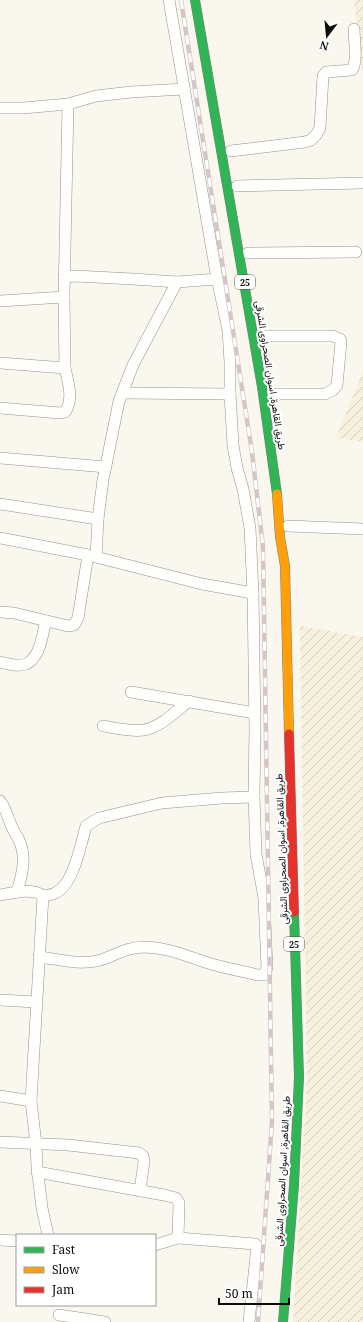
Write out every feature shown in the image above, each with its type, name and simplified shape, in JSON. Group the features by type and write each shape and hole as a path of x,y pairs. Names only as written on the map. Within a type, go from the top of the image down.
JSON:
{"highway":[{"name":"طريق القاهرة, اسوان الصحراوى الشرقى","path":"195,0 208,85 240,254 263,394 274,469 282,552 285,566 290,811 299,1076 294,1185 283,1322"},
{"path":"216,69 231,155"},
{"name":"طريق القاهرة, اسوان الصحراوى الشرقى","path":"237,189 271,394 288,526 290,552 285,566"}],"street":[{"path":"39,957 82,962 96,961 132,948 148,947 180,952 208,963 258,975 264,975 267,968 264,898 256,854 254,797 253,593 250,528 233,445 228,330 217,280 169,0"},
{"path":"231,155 305,142 316,136 320,128 323,76 326,72 352,70 355,59 354,28"},
{"path":"0,108 23,108 68,104 96,96 131,92 184,89"},
{"path":"0,408 60,413 65,412 69,406 70,398 65,368 64,297 68,104"},
{"path":"237,189 363,183"},
{"path":"248,253 356,252"},
{"path":"64,277 75,276 176,282 217,280"},
{"path":"0,612 14,613 68,626 74,625 76,622 92,556 106,467 119,401 133,365 176,282"},
{"path":"0,301 64,297"},
{"path":"261,336 333,336 337,337 341,342 337,385 333,390 325,394 271,394"},
{"path":"0,363 65,368"},
{"path":"122,393 230,394"},
{"path":"0,458 106,467"},
{"path":"0,504 98,519"},
{"path":"288,526 363,529"},
{"path":"0,538 92,556 202,584 253,593"},
{"path":"0,662 26,664 31,660 36,654 40,644 46,621"},
{"path":"131,692 254,713"},
{"path":"103,726 133,730 151,728 189,701"},
{"path":"0,894 36,892 43,896 56,893 64,886 74,870 86,826 99,818 162,803 254,797"},
{"path":"0,801 20,841 23,853 21,876 16,892"},
{"path":"43,896 31,1101 36,1144 37,1172 42,1208 48,1234"},
{"path":"0,1000 36,1002"},
{"path":"0,1096 31,1101"},
{"path":"0,1142 68,1145 139,1153 143,1156 144,1161 140,1191"},
{"path":"37,1172 168,1196 178,1200 178,1238"},
{"path":"156,1245 178,1238 255,1244 257,1246 249,1322"},
{"path":"0,1240 16,1241"},
{"path":"59,1314 105,1322"}],"shaded area":[{"path":"354,0 363,0 363,75"},
{"path":"363,371 363,442 336,438"},
{"path":"300,626 363,637 363,1322 293,1322 307,1080"}],"railway":[{"path":"181,0 252,452 263,547 272,1121 258,1322"}],"traffic: fast":[{"path":"195,0 262,387 277,494"},
{"path":"283,1322 294,1185 299,1077 294,912"}],"traffic: slow":[{"path":"277,494 280,537 285,566 289,734"}],"traffic: jam":[{"path":"289,734 294,912"}]}
